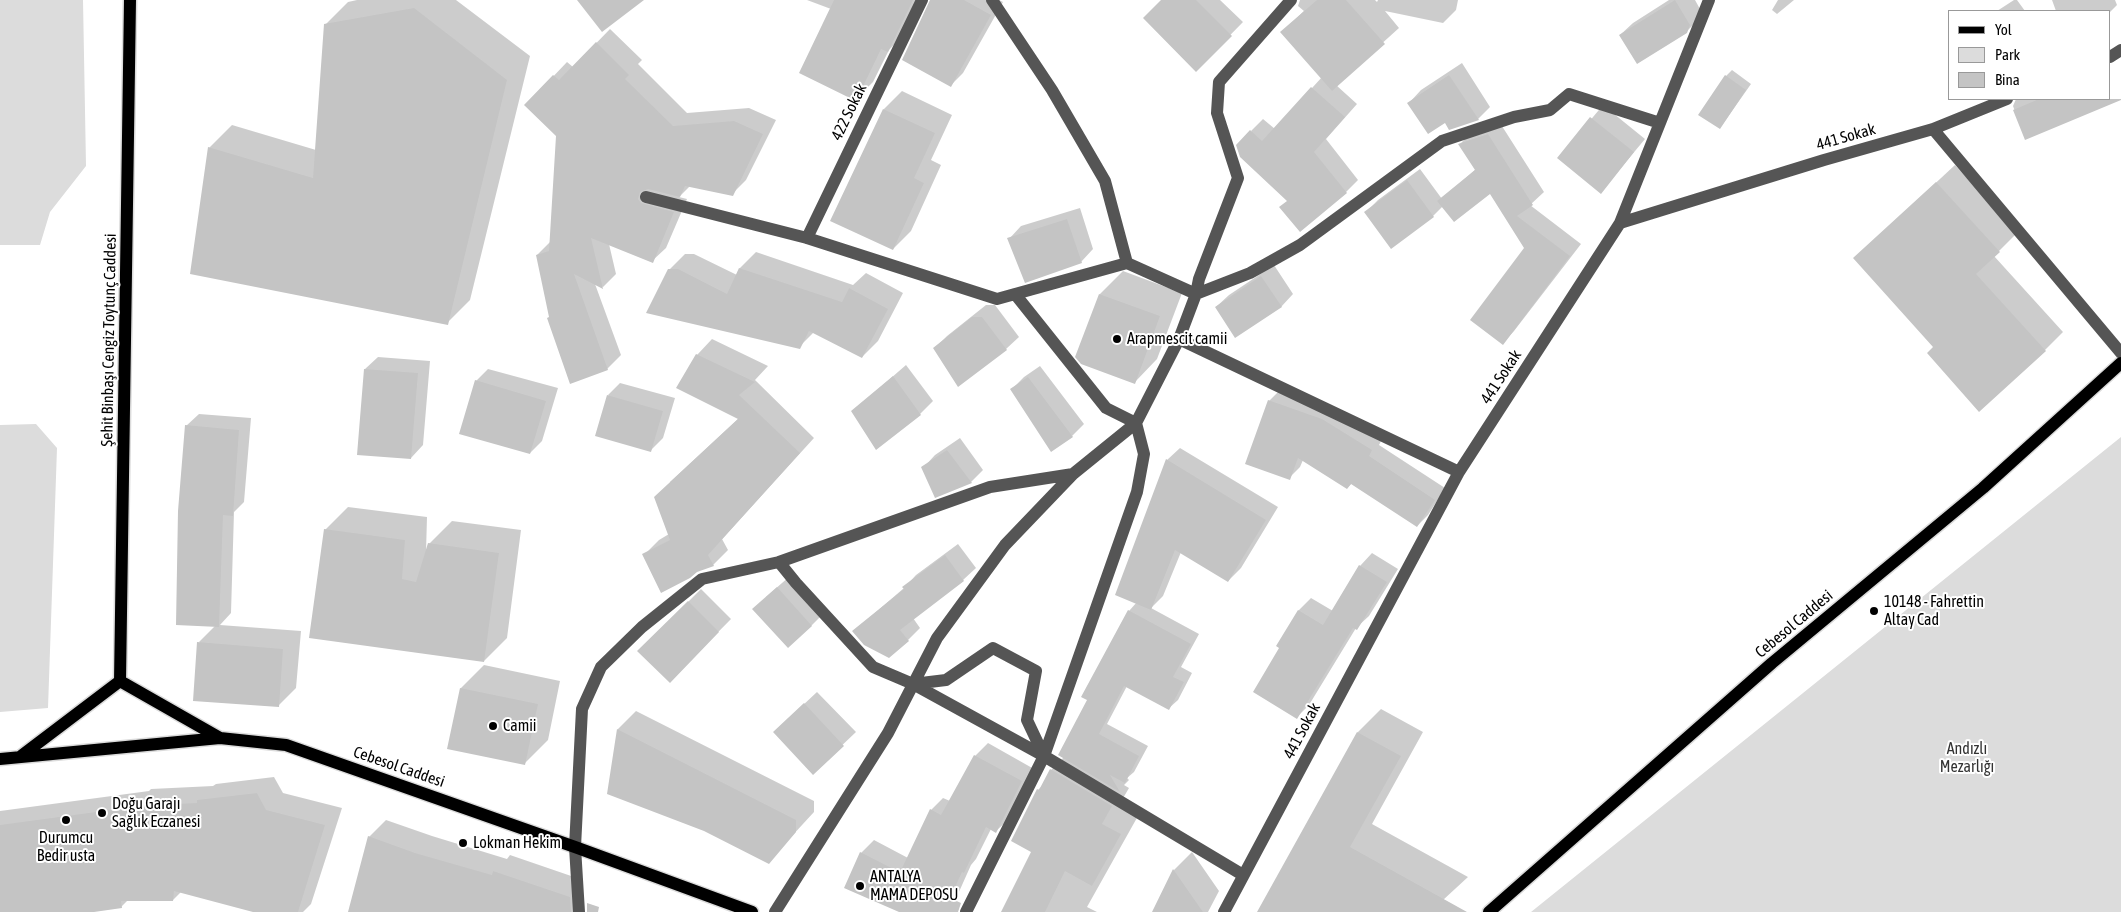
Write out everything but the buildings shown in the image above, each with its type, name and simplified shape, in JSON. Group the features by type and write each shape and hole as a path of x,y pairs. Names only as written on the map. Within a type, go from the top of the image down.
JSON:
{"main road":[{"name":"Şehit Binbaşı Cengiz Toytunç Caddesi","path":"120,681 130,0"},
{"name":"Cebesol Caddesi","path":"1489,912 1772,663 1983,488 2121,363"},
{"path":"21,756 120,681 220,738"},
{"name":"Cebesol Caddesi","path":"0,759 220,738 286,745 752,912"}],"street":[{"name":"422 Sokak","path":"807,238 922,0"},
{"path":"992,0 1052,90 1105,181 1127,263"},
{"path":"775,912 888,733 937,638 1005,544 1073,474 1136,423 1179,339 1196,294 1199,279 1238,178 1217,113 1219,82 1291,0"},
{"path":"1620,223 1709,0"},
{"path":"646,197 807,238 997,299 1127,263 1196,294 1250,273 1300,245 1442,141 1514,117 1550,110 1569,94 1660,123"},
{"name":"441 Sokak","path":"1224,912 1459,472 1620,223 1824,160 1933,129 2005,100"},
{"path":"1933,129 2121,353"},
{"path":"966,912 1044,756 1137,492 1144,454 1136,423 1106,408 1015,294"},
{"path":"1179,339 1459,472"},
{"path":"579,912 575,847 582,709 601,667 642,627 702,579 779,562 990,487 1073,474"},
{"path":"779,562 873,667 913,684 1044,756 1243,875"},
{"path":"913,684 946,680 993,648 1036,671 1027,720 1044,756"}],"green space":[{"path":"0,0 83,0 86,166 50,212 40,245 0,245"},
{"path":"36,424 57,448 48,708 0,712 0,425"},
{"name":"Andızlı Mezarlığı","path":"2121,437 2121,912 1531,912"}],"place":[{"name":"Arapmescit camii","path":"1117,339"},
{"name":"10148 - Fahrettin Altay Cad","path":"1874,611"},
{"name":"Camii","path":"493,726"},
{"name":"Doğu Garajı Sağlık Eczanesi","path":"102,813"},
{"name":"Durumcu Bedir usta","path":"66,820"},
{"name":"Lokman Hekim","path":"463,843"},
{"name":"ANTALYA MAMA DEPOSU","path":"860,886"}]}
